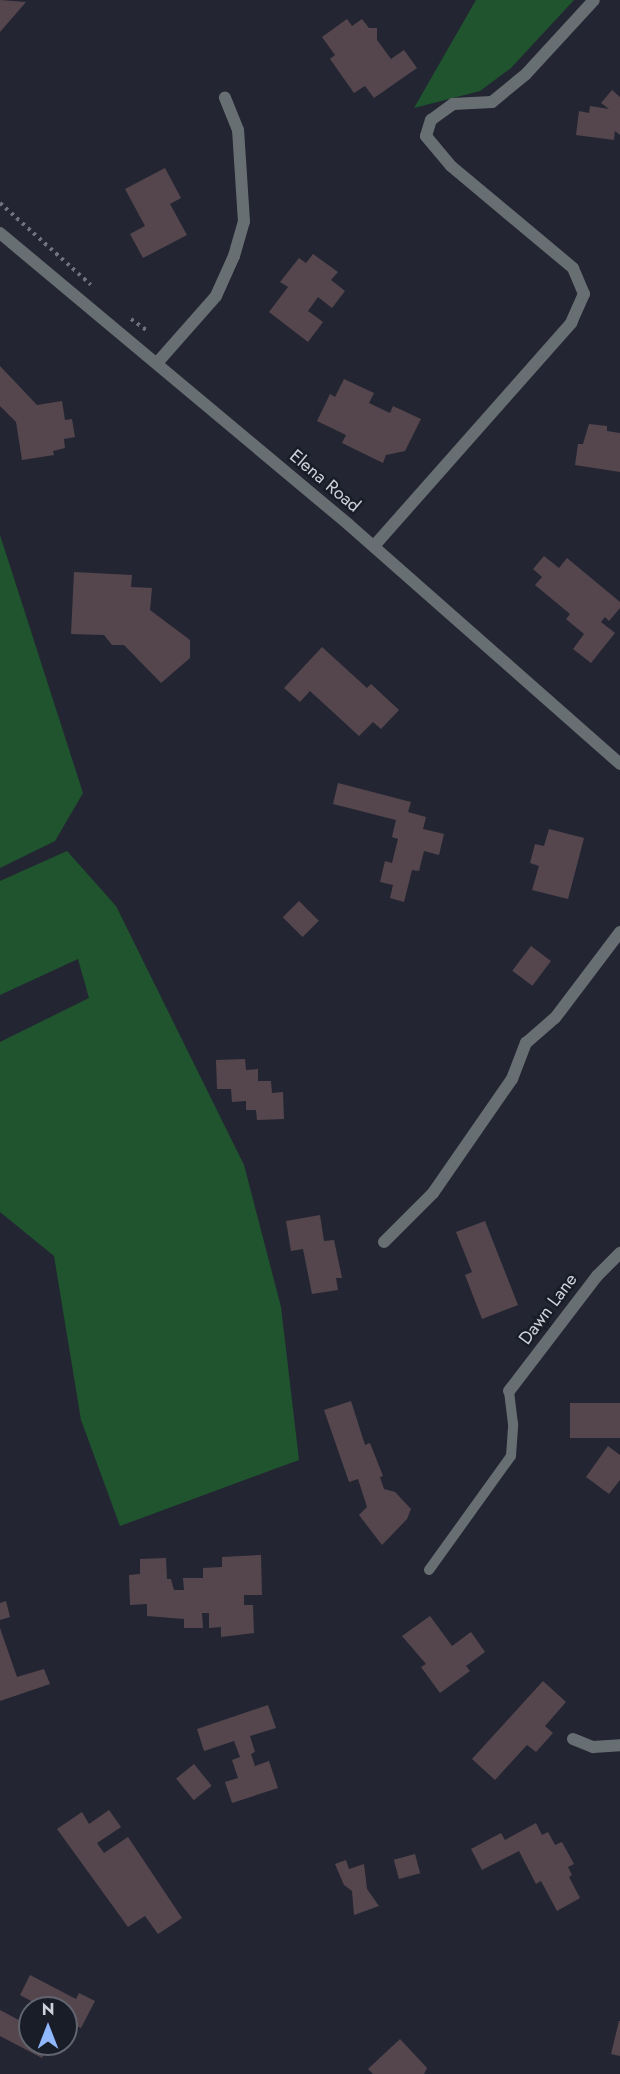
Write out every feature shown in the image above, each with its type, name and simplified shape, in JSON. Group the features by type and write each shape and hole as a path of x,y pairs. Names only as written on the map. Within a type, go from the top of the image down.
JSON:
{"street":[{"path":"374,546 571,323 584,294 573,268 451,166 426,136 431,120 453,104 492,102 526,74 594,0"},
{"path":"157,363 216,296 244,222 238,130 225,97"},
{"name":"Elena Road","path":"0,233 374,546 620,764"},
{"path":"384,1242 439,1185 512,1079 526,1043 555,1018 620,932"},
{"name":"Dawn Lane","path":"509,1391 597,1276 620,1253"},
{"path":"573,1739 593,1747 620,1744"}],"lane":[{"path":"429,1570 511,1456 513,1424 509,1391"}],"path":[{"path":"0,203 98,291"},
{"path":"126,315 149,332"}],"green space":[{"path":"476,0 574,0 511,68 480,91 414,108"},
{"path":"0,535 83,793 55,841 0,868"},
{"path":"67,851 116,906 244,1165 281,1307 299,1460 120,1526 81,1420 54,1256 0,1212 0,1042 89,998 78,959 0,995 0,881"}],"building":[{"path":"0,0 26,2 0,32"},
{"path":"347,19 352,26 362,19 369,28 377,28 377,40 391,59 404,50 417,68 374,98 365,86 354,93 330,59 335,55 322,37"},
{"path":"612,90 620,97 620,135 615,131 614,140 576,135 579,111 589,113 590,106 609,109 601,103"},
{"path":"165,168 181,198 170,204 187,235 143,258 130,234 145,226 125,189"},
{"path":"313,254 338,272 331,280 345,291 332,308 318,297 308,311 323,322 308,342 269,312 288,287 280,282 299,258 306,263"},
{"path":"0,366 37,405 62,401 65,420 72,419 75,437 64,439 65,448 53,451 54,455 22,460 16,422 0,406"},
{"path":"344,379 374,393 369,403 390,413 393,406 421,419 405,451 386,455 383,463 342,443 346,435 317,421 330,394 335,397"},
{"path":"589,424 607,426 607,431 620,433 620,472 575,465 578,444 583,444"},
{"path":"544,556 559,568 567,558 620,602 620,608 609,621 605,617 601,622 615,633 591,663 573,649 584,634 566,619 570,614 535,585 542,577 533,569"},
{"path":"74,572 132,575 131,587 152,588 150,610 190,640 190,658 161,683 124,645 112,645 104,635 71,634"},
{"path":"322,647 367,688 371,684 399,710 381,729 373,722 359,736 310,691 300,702 284,688"},
{"path":"338,783 411,802 408,812 426,817 423,829 444,834 439,855 424,851 419,871 412,870 404,902 390,898 393,885 380,882 385,861 392,863 398,839 392,837 396,820 333,804"},
{"path":"549,829 584,838 568,899 532,890 539,866 530,863 535,844 544,846"},
{"path":"299,901 319,921 303,937 283,917"},
{"path":"531,946 551,961 532,986 512,971"},
{"path":"245,1059 246,1070 258,1069 258,1081 271,1081 272,1093 283,1092 284,1119 257,1120 256,1110 246,1110 246,1101 232,1102 231,1089 217,1089 216,1060"},
{"path":"320,1215 324,1241 334,1240 342,1278 336,1278 338,1290 312,1294 303,1249 291,1251 286,1221"},
{"path":"485,1221 518,1305 482,1319 465,1275 472,1272 456,1232"},
{"path":"351,1401 365,1445 370,1443 383,1476 380,1477 384,1489 395,1492 411,1509 407,1519 382,1545 359,1515 367,1507 358,1479 349,1482 324,1410"},
{"path":"570,1403 620,1403 620,1438 570,1438"},
{"path":"608,1446 620,1455 620,1480 609,1494 586,1477"},
{"path":"261,1555 262,1595 244,1595 244,1605 253,1605 254,1633 221,1637 221,1627 209,1628 209,1613 202,1613 203,1628 184,1628 184,1619 147,1616 147,1604 130,1605 129,1575 140,1574 140,1559 166,1558 167,1579 171,1579 174,1590 184,1590 183,1578 203,1578 203,1568 222,1567 222,1557"},
{"path":"6,1601 10,1617 0,1620 0,1603"},
{"path":"430,1616 452,1646 471,1632 485,1652 466,1666 470,1671 440,1693 421,1667 426,1664 402,1636"},
{"path":"0,1628 17,1677 44,1669 50,1684 0,1701"},
{"path":"543,1681 566,1702 545,1726 553,1733 536,1752 527,1745 495,1780 472,1759"},
{"path":"268,1705 276,1728 250,1736 255,1752 251,1754 255,1766 269,1761 278,1788 232,1803 225,1782 238,1778 232,1760 240,1757 234,1741 204,1751 197,1729"},
{"path":"194,1764 212,1786 194,1800 176,1778"},
{"path":"109,1810 121,1827 97,1843 104,1853 128,1837 182,1918 158,1934 145,1916 128,1927 57,1829 82,1812 89,1824"},
{"path":"536,1823 542,1835 548,1832 555,1845 562,1842 574,1864 568,1867 572,1875 569,1877 580,1898 557,1911 541,1881 536,1884 519,1851 482,1870 471,1849 501,1833 505,1840"},
{"path":"415,1854 420,1873 399,1879 394,1860"},
{"path":"346,1860 349,1869 364,1864 367,1889 379,1906 354,1915 352,1891 344,1885 335,1864"},
{"path":"30,1975 70,1996 22,1996 20,1995"},
{"path":"79,1993 95,2001 81,2028 78,2027"},
{"path":"0,2010 18,2020 18,2045 0,2036"},
{"path":"620,2021 620,2056 611,2054"},
{"path":"400,2039 427,2068 424,2074 373,2074 368,2069"}]}
